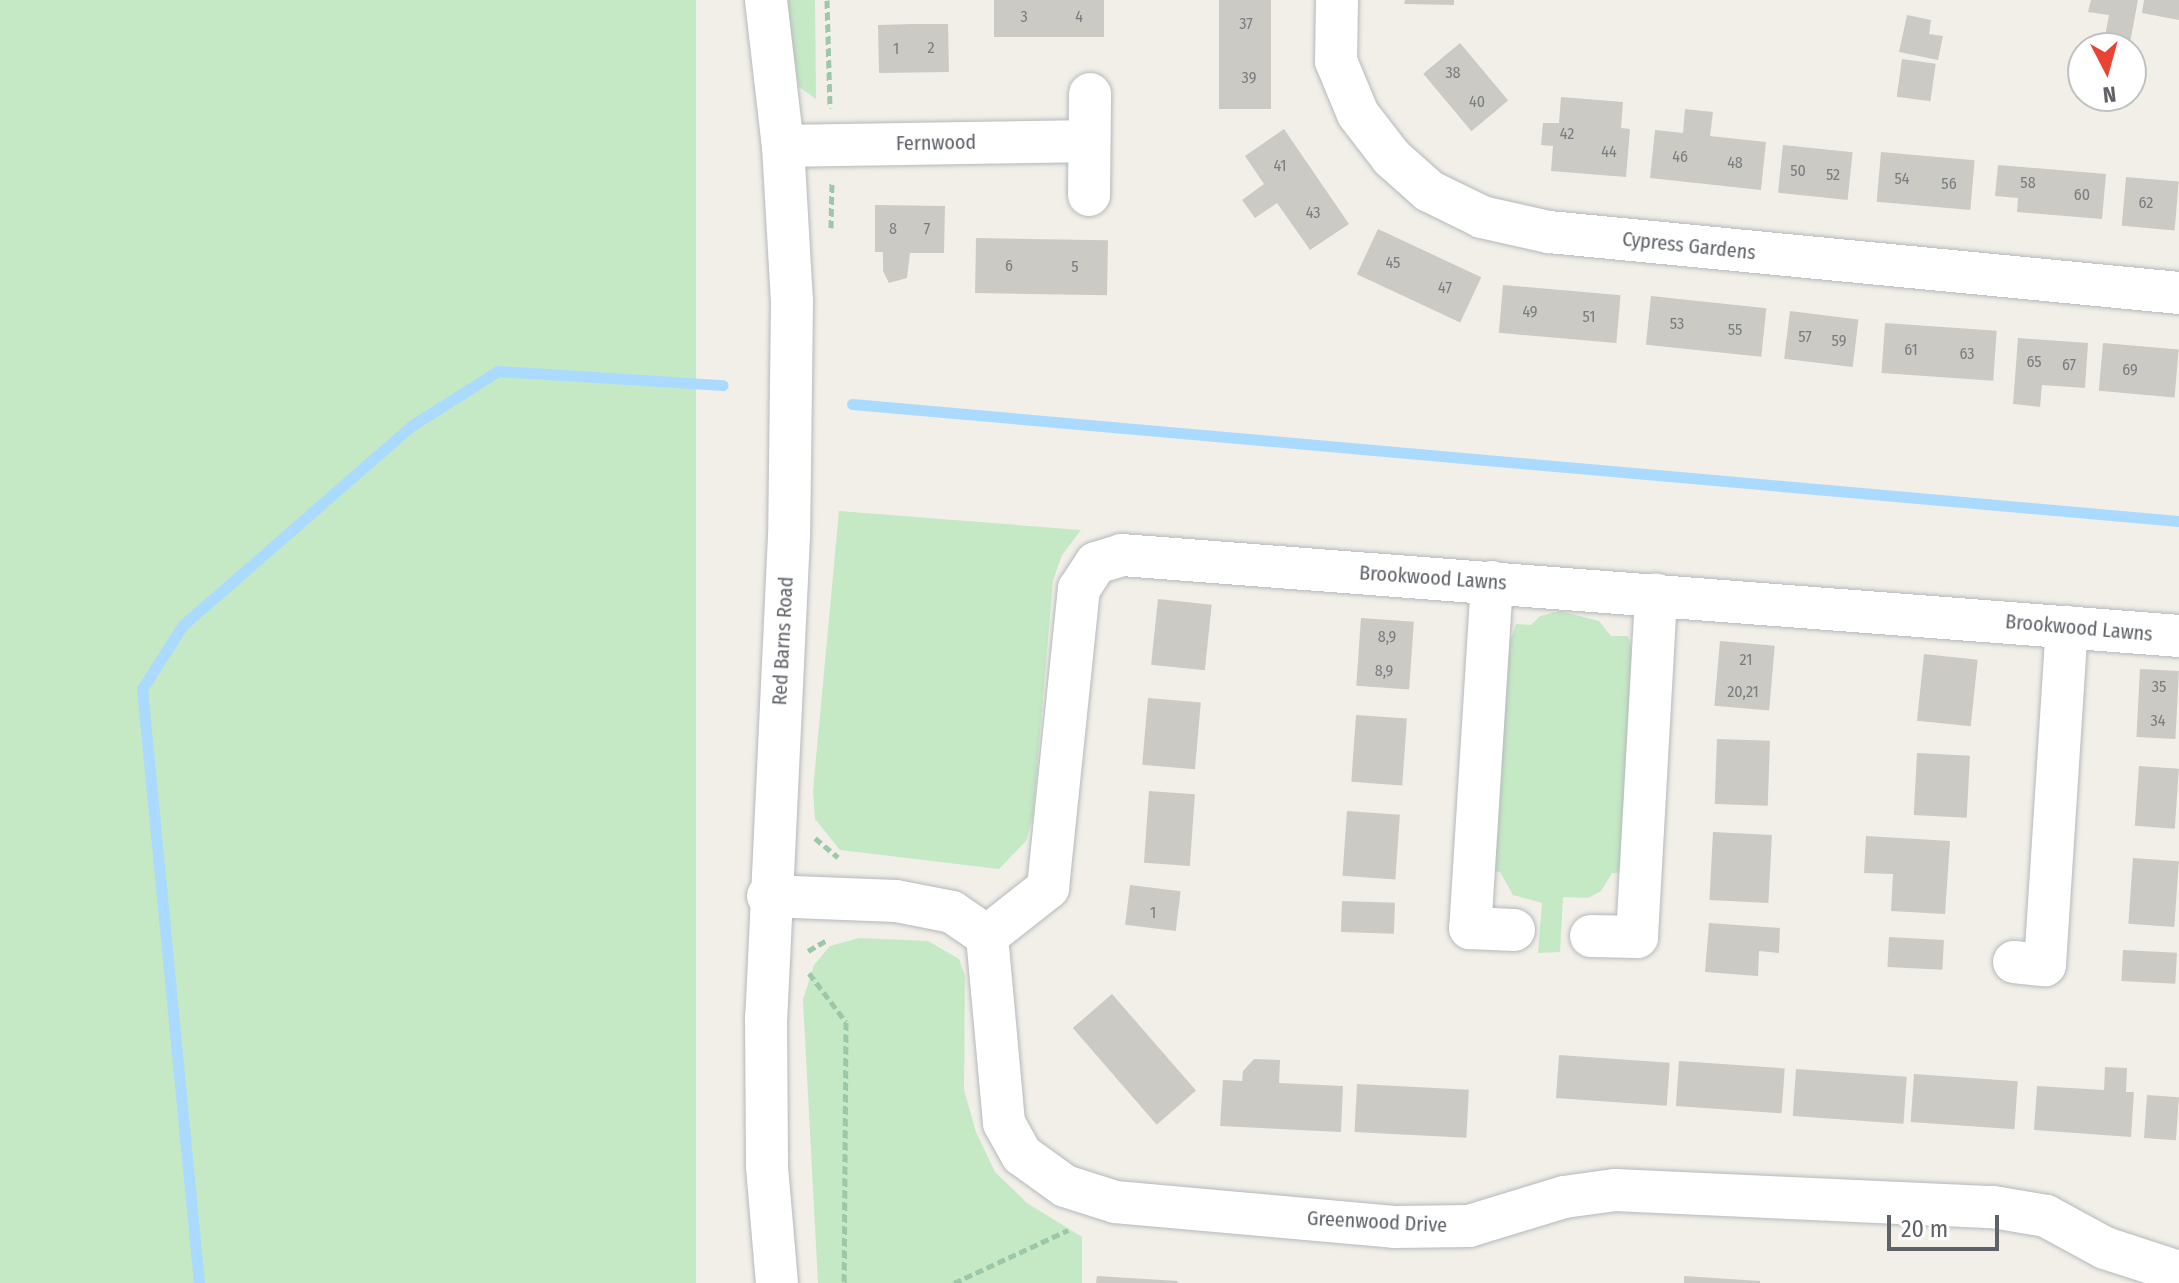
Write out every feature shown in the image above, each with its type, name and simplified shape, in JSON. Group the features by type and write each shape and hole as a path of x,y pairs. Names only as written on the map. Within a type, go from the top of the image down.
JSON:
{"street":[{"name":"Red Barns Road","path":"766,0 783,146 792,301 789,536 768,907 767,1167 777,1283"},
{"name":"Cypress Gardens","path":"1337,0 1336,61 1358,114 1392,158 1429,191 1482,217 1549,232 2179,293"},
{"path":"1089,195 1090,94"},
{"name":"Fernwood","path":"783,146 1089,141"},
{"name":"Brookwood Lawns","path":"987,936 1048,888 1079,589 1096,563 1122,555 2179,636"},
{"path":"1492,582 1470,928 1514,930"},
{"path":"1591,936 1637,937 1656,595"},
{"path":"2014,962 2045,965 2067,627"},
{"path":"768,907 896,901 952,912 987,936"},
{"name":"Greenwood Drive","path":"987,936 1004,1123 1022,1155 1065,1186 1115,1202 1394,1227 1469,1226 1564,1197 1615,1190 1993,1207 2046,1216 2105,1248 2179,1272"}],"path":[{"path":"768,907 846,1022 844,1283"},
{"path":"954,1283 1071,1228 1097,1196"}],"green space":[{"path":"0,0 696,0 696,1283 0,1283"},
{"path":"786,0 815,0 816,99 799,87"},
{"path":"839,511 1081,530 1062,555 1053,580 1033,816 1026,841 999,869 840,850 815,819 813,791"},
{"path":"1560,611 1599,621 1611,636 1628,636 1632,650 1623,874 1612,873 1601,891 1588,898 1563,897 1560,952 1538,953 1542,903 1513,895 1500,872 1488,870 1505,656 1516,624 1531,625 1540,616"},
{"path":"859,938 928,941 959,959 965,976 964,1090 976,1132 995,1172 1027,1203 1082,1237 1082,1283 818,1283 803,1000 814,965 830,946"}],"building":[{"path":"994,0 1104,0 1104,37 994,37"},
{"path":"1219,0 1271,0 1271,109 1219,109"},
{"path":"1405,0 1454,0 1454,5 1404,4"},
{"path":"2091,0 2138,0 2132,32 2106,32 2109,15 2088,12"},
{"path":"2144,0 2179,0 2179,20 2142,13"},
{"path":"1907,15 1931,20 1929,34 1943,36 1938,60 1899,52"},
{"path":"948,24 949,72 879,73 878,25"},
{"path":"1460,43 1508,100 1471,131 1423,74"},
{"path":"1902,59 1936,64 1930,101 1897,97"},
{"path":"1561,97 1623,102 1621,128 1630,129 1626,177 1551,171 1553,146 1541,145 1543,123 1559,123"},
{"path":"1685,109 1713,112 1710,136 1766,142 1761,190 1650,178 1655,130 1683,133"},
{"path":"1284,129 1349,224 1310,250 1277,203 1255,218 1242,200 1264,184 1245,156"},
{"path":"1783,145 1853,152 1848,200 1778,193"},
{"path":"1881,152 1975,160 1970,210 1877,202"},
{"path":"1998,165 2106,174 2102,219 2017,212 2018,198 1995,196"},
{"path":"2126,177 2179,182 2175,230 2122,226"},
{"path":"875,205 945,206 944,253 910,253 907,278 889,283 883,271 883,252 875,252"},
{"path":"1378,229 1481,277 1460,322 1357,274"},
{"path":"976,238 1108,240 1107,295 975,293"},
{"path":"1503,285 1621,295 1616,343 1499,333"},
{"path":"1651,296 1766,308 1761,357 1646,345"},
{"path":"1790,311 1858,319 1853,367 1784,359"},
{"path":"1885,323 1997,331 1993,381 1882,373"},
{"path":"2018,338 2088,343 2085,388 2042,385 2040,407 2013,404"},
{"path":"2103,343 2179,350 2175,397 2099,391"},
{"path":"1158,599 1212,605 1205,670 1151,665"},
{"path":"1361,618 1414,622 1409,690 1356,686"},
{"path":"1720,641 1775,646 1769,711 1714,706"},
{"path":"1924,654 1978,660 1971,726 1917,721"},
{"path":"2140,669 2179,671 2175,739 2136,737"},
{"path":"1148,698 1201,703 1195,769 1142,765"},
{"path":"1356,715 1407,719 1402,785 1351,782"},
{"path":"1717,739 1770,741 1768,806 1715,804"},
{"path":"1917,753 1970,756 1967,818 1914,815"},
{"path":"2139,766 2179,769 2175,829 2135,826"},
{"path":"1149,791 1195,794 1190,866 1144,863"},
{"path":"1347,811 1400,815 1395,880 1342,876"},
{"path":"1713,832 1772,835 1768,903 1709,900"},
{"path":"1866,836 1950,841 1945,914 1891,911 1893,874 1864,873"},
{"path":"2133,858 2179,861 2174,927 2128,924"},
{"path":"1130,885 1181,891 1176,931 1125,925"},
{"path":"1342,901 1395,903 1394,934 1341,932"},
{"path":"1709,923 1780,928 1779,953 1759,951 1758,976 1705,972"},
{"path":"1889,937 1944,940 1942,970 1887,967"},
{"path":"2123,950 2177,953 2175,984 2121,981"},
{"path":"1112,994 1196,1091 1157,1125 1073,1028"},
{"path":"1559,1055 1670,1063 1667,1106 1556,1098"},
{"path":"1254,1059 1280,1060 1279,1083 1343,1086 1341,1132 1220,1126 1223,1080 1242,1081 1243,1071"},
{"path":"1679,1061 1785,1068 1782,1113 1676,1106"},
{"path":"2105,1067 2127,1068 2126,1092 2134,1092 2131,1137 2034,1130 2037,1086 2104,1090"},
{"path":"1796,1069 1907,1077 1903,1124 1793,1116"},
{"path":"1914,1074 2018,1081 2014,1129 1911,1122"},
{"path":"1357,1084 1469,1090 1466,1138 1354,1132"},
{"path":"2147,1095 2179,1097 2176,1140 2144,1138"},
{"path":"1097,1276 1178,1281 1096,1283"},
{"path":"1684,1276 1760,1281 1760,1283 1684,1283"}],"waterway":[{"path":"199,1283 142,689 183,625 411,426 498,371 723,385"},
{"path":"852,404 2179,521"}]}
